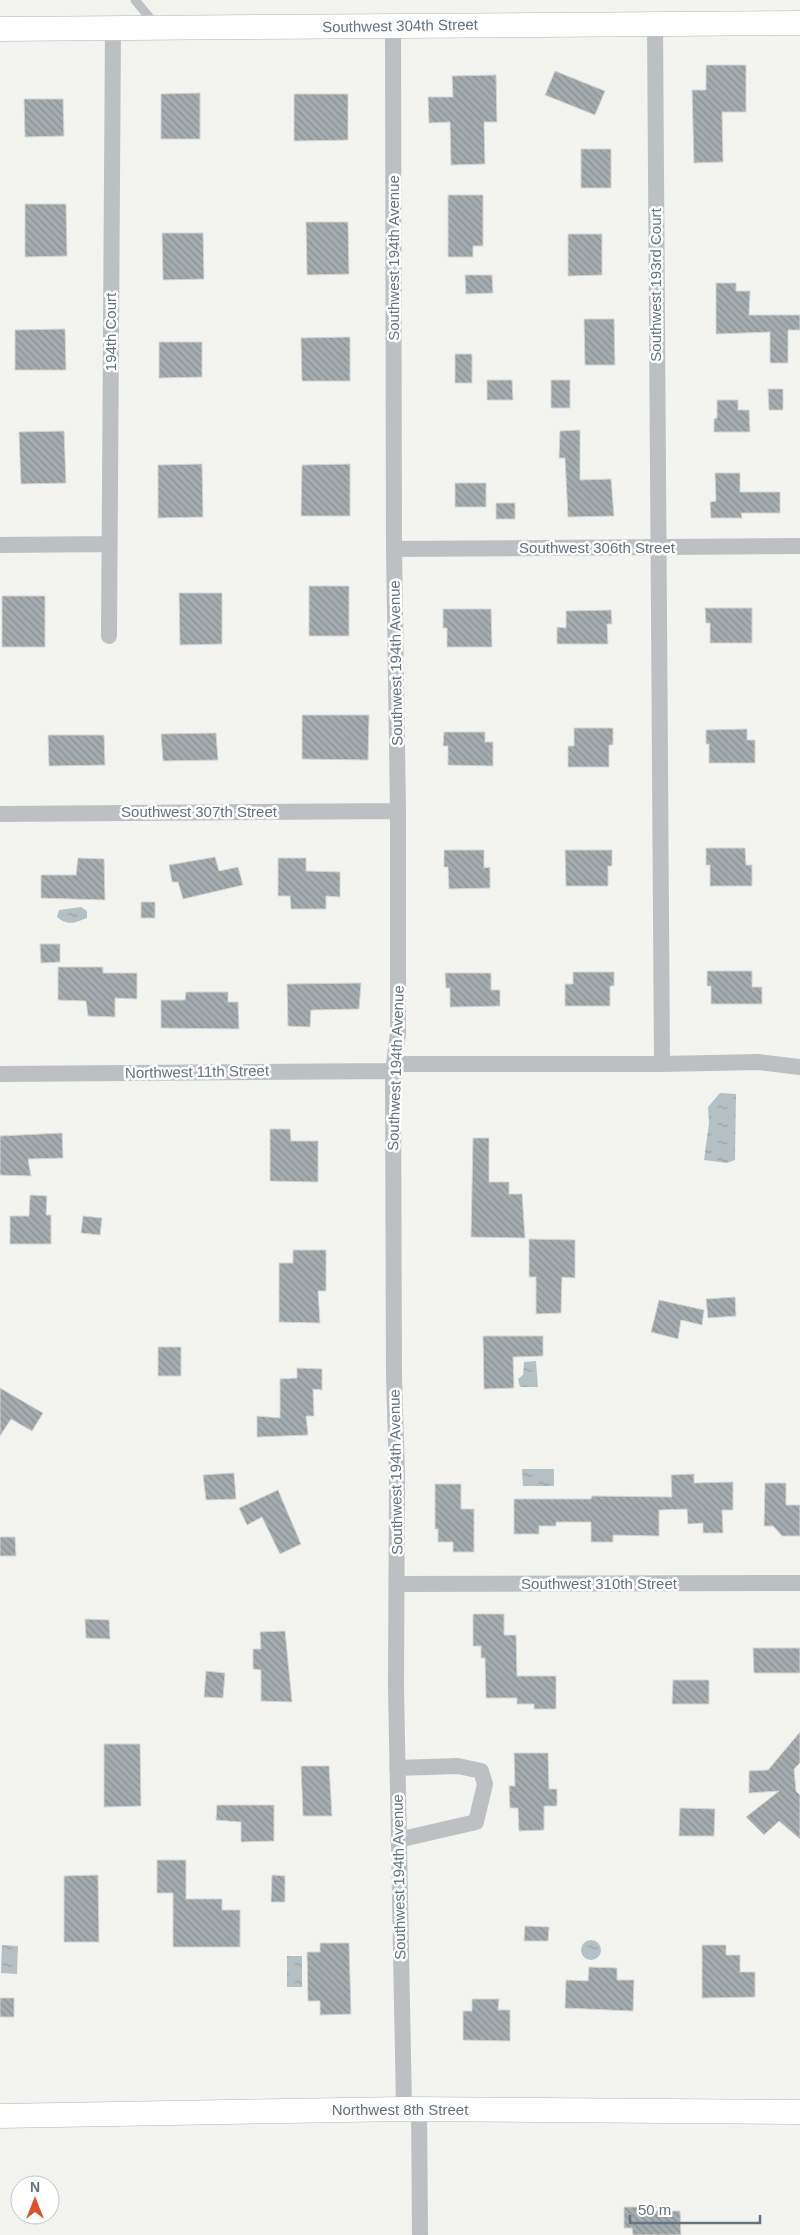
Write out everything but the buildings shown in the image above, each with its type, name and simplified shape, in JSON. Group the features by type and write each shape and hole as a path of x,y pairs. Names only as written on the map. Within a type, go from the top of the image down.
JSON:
{"street":[{"name":"Southwest 193rd Court","path":"655,23 662,1064"},
{"name":"Southwest 304th Street","path":"0,29 800,23"},
{"name":"Southwest 194th Avenue","path":"393,26 394,549 398,811 398,1033 393,1067 397,1768 398,1840 420,2235"},
{"name":"194th Court","path":"109,636 113,28"},
{"path":"0,545 110,544"},
{"name":"Southwest 306th Street","path":"394,549 800,546"},
{"name":"Southwest 307th Street","path":"0,814 398,811"},
{"name":"Northwest 11th Street","path":"0,1074 758,1062 800,1067"},
{"name":"Southwest 310th Street","path":"397,1584 800,1583"},
{"path":"397,1768 458,1766 481,1771 485,1784 476,1822 398,1840"},
{"name":"Northwest 8th Street","path":"0,2116 412,2109 800,2112"}],"lane":[{"path":"136,0 159,28"}],"water":[{"path":"81,907 87,911 87,918 68,923 57,917 59,910"},
{"path":"720,1093 736,1094 735,1160 727,1163 704,1160 709,1123 708,1107"},
{"path":"536,1361 538,1387 520,1387 518,1379 523,1375 524,1362"},
{"path":"522,1469 554,1469 554,1486 523,1486"},
{"path":"591,1940 598,1943 601,1950 598,1957 591,1960 584,1957 581,1950 584,1943"},
{"path":"2,1945 18,1946 17,1974 1,1973"},
{"path":"287,1956 302,1956 302,1987 287,1987"}]}
